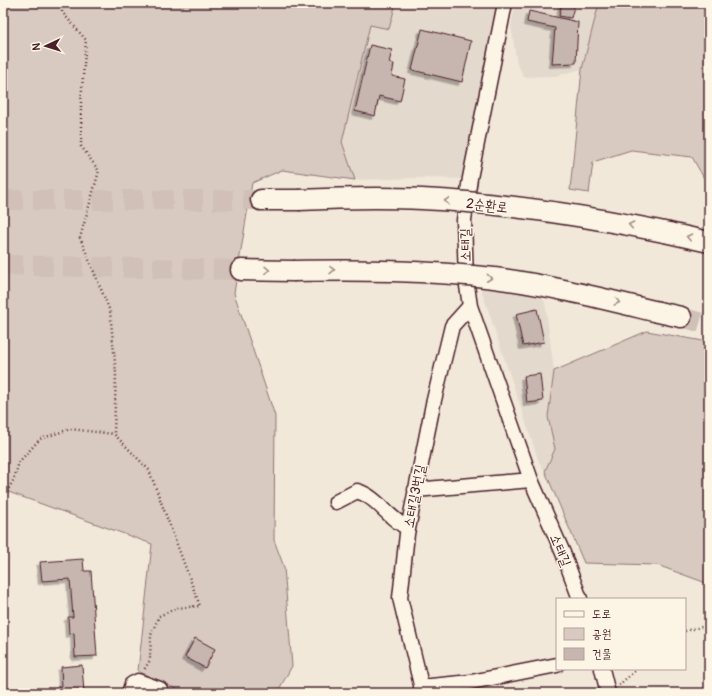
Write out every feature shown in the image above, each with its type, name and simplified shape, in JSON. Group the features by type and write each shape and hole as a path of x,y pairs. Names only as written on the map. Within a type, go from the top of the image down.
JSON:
{"highway":[{"name":"2순환로","path":"261,200 362,198 423,199 485,205 612,221 709,242"},
{"path":"241,270 379,270 431,272 495,278 582,293 680,317"}],"street":[{"name":"소태길","path":"505,3 470,178 464,220 466,279 470,306 531,480 563,553 580,598"},
{"name":"소태길3번길","path":"422,690 400,598 408,528 433,404 452,326 470,306"},
{"path":"415,490 531,480"},
{"path":"336,502 357,491 362,492 374,498 394,520 408,528"},
{"path":"422,690 556,665"},
{"path":"602,670 612,691"},
{"path":"129,693 132,684 138,681 160,689"}],"path":[{"path":"62,3 62,12 86,40 81,101 81,146 99,171 80,238 110,310 116,373 114,434"},
{"path":"3,498 14,479 19,462 40,439 70,429 114,434 149,470 200,606 177,608 159,616 151,635 150,660 138,681"},
{"path":"686,631 709,625"},
{"path":"612,691 635,670"}],"shaded area":[{"path":"396,3 500,3 464,179 424,178 355,180 342,142 370,25 389,29"},
{"path":"516,3 599,3 582,69 556,76 524,77 517,64 511,25"},
{"path":"479,283 536,291 545,302 554,371 548,417 555,449 545,471 539,462"}],"green space":[{"path":"3,3 396,3 389,29 370,25 342,142 355,180 282,170 252,183 234,293 275,416 274,540 284,567 292,666 277,693 185,693 138,671 152,544 3,490"},
{"path":"599,3 709,3 709,187 692,157 631,150 593,162 589,193 570,190 582,69"},
{"path":"647,331 709,342 709,584 657,565 584,563 545,471 555,449 548,417 554,371"}],"building":[{"path":"562,3 575,3 571,18 559,16"},
{"path":"529,11 578,22 576,63 552,64 555,28 527,22"},
{"path":"422,29 471,41 462,82 412,70"},
{"path":"370,45 392,50 389,63 394,64 392,76 405,79 400,101 379,96 375,116 355,111"},
{"path":"537,309 544,342 523,346 516,314"},
{"path":"540,374 543,401 527,403 524,376"},
{"path":"83,559 84,571 91,571 97,656 75,657 74,633 69,634 68,617 73,617 70,579 42,581 40,562"},
{"path":"195,638 215,649 205,668 185,657"},
{"path":"82,665 84,693 58,693 57,687 62,686 61,667"}],"tunnel":[{"path":"3,200 261,200"},
{"path":"3,265 241,270"},
{"path":"681,317 709,325"}]}
